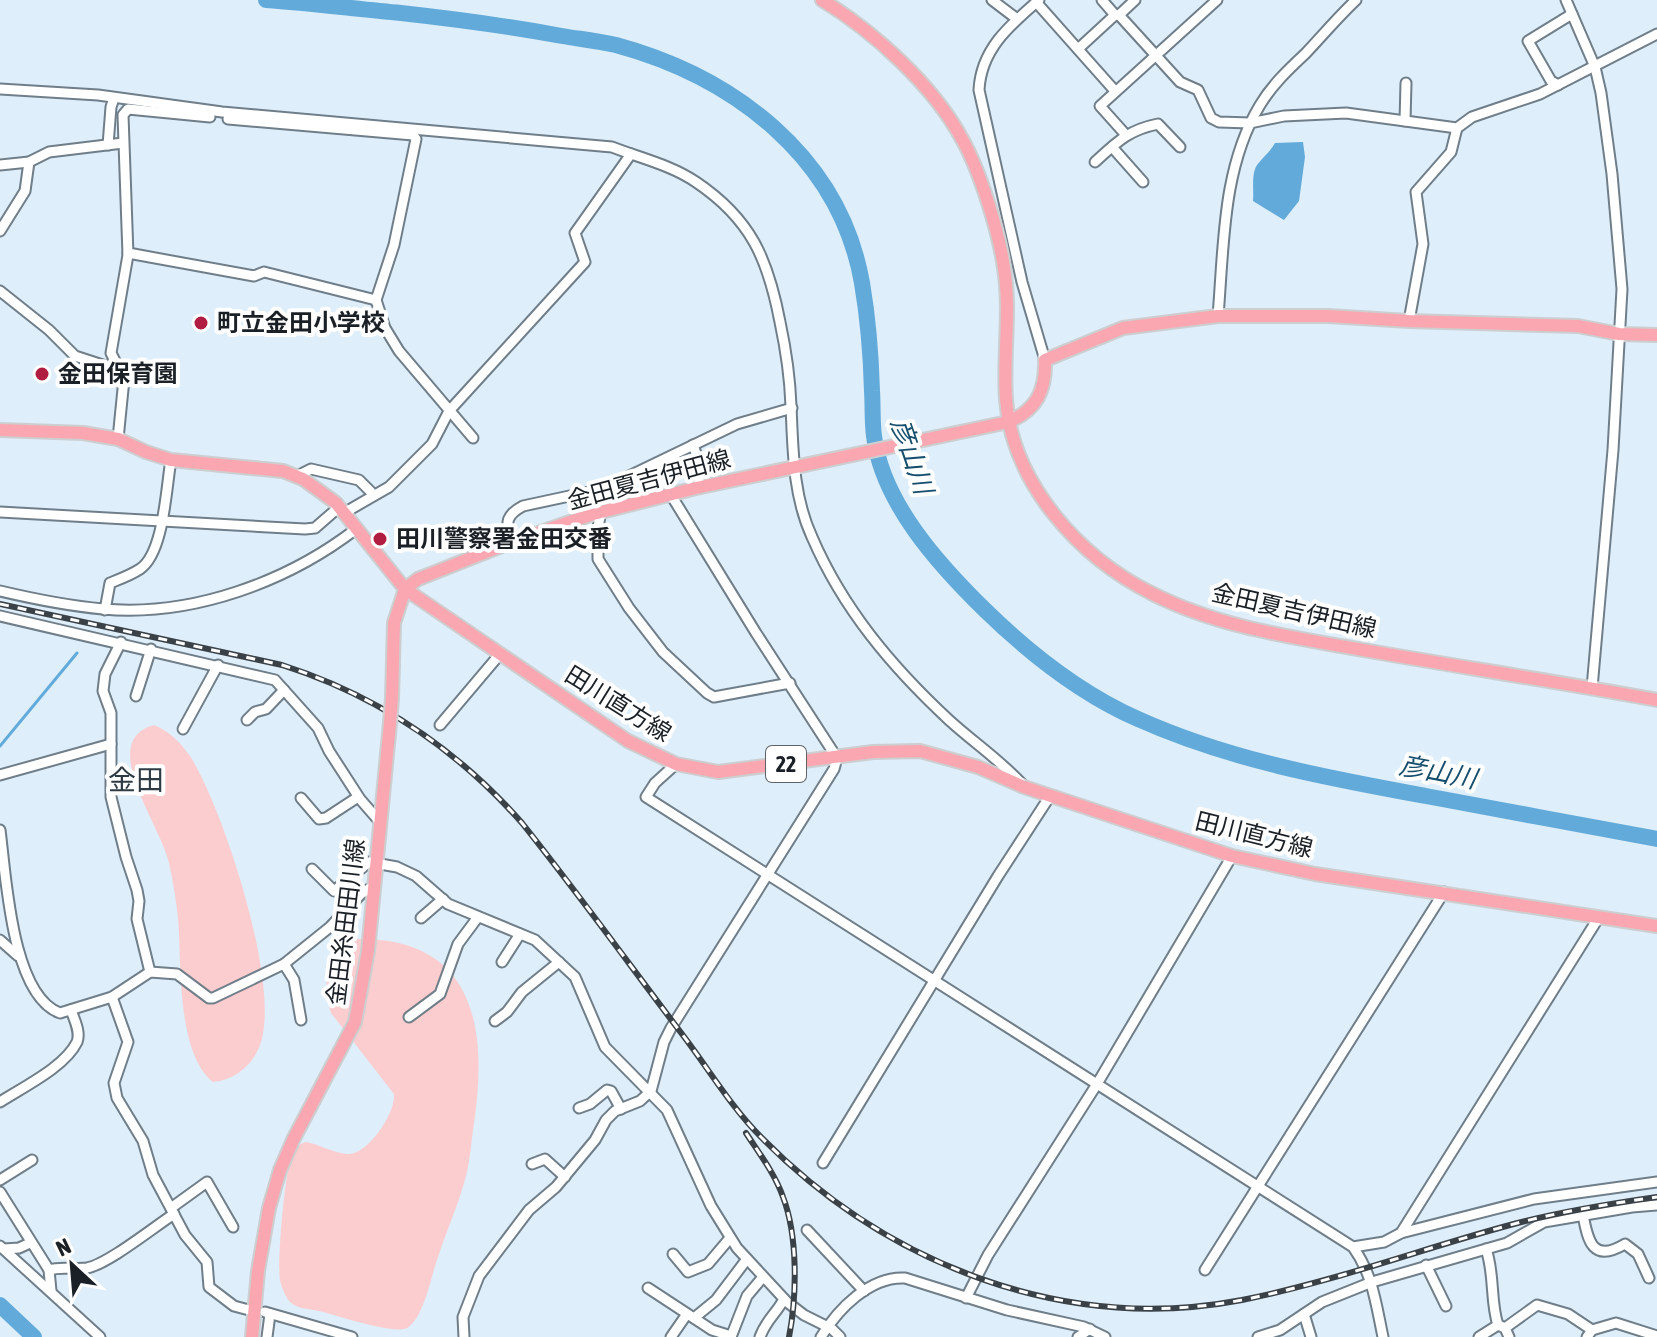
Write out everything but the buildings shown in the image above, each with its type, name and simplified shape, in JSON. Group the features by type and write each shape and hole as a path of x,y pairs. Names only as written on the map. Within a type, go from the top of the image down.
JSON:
{"main road":[{"name":"金田夏吉伊田線","path":"822,0 872,36 928,92 956,130 972,160 1005,272 1005,397 1002,423 1028,474 1067,530 1104,565 1153,594 1208,617 1271,634 1657,700"},
{"path":"1045,360 1123,328 1218,316 1328,316 1578,326 1619,334 1657,335"},
{"name":"金田夏吉伊田線","path":"405,589 418,579 509,543 601,512 1022,416 1042,393 1045,360"},
{"name":"田川直方線","path":"0,430 83,433 118,439 171,460 283,471 297,476 342,510 405,589 628,741 676,764 718,772 873,752 920,751 978,767 1024,787 1232,856 1315,874 1657,926"},
{"name":"金田糸田田川線","path":"252,1337 258,1271 269,1208 280,1170 355,1022 368,951 392,698 394,623 405,589"}],"street":[{"path":"992,0 1017,19"},
{"path":"1102,0 1180,82 1198,90 1211,118 1219,122 1250,123 1284,116 1346,113 1457,128 1472,117 1540,94 1657,34"},
{"path":"1078,49 1135,0"},
{"path":"1126,135 1100,106 1217,0"},
{"path":"1218,316 1229,190 1234,165 1250,123 1281,76 1356,0"},
{"path":"1566,0 1595,67 1605,119 1622,289 1613,450 1592,688"},
{"path":"1045,360 1026,295 979,90 980,73 994,43 1037,1 1115,91"},
{"path":"1558,85 1551,81 1528,41 1572,14"},
{"path":"1405,121 1406,83"},
{"path":"0,89 98,95 413,135 416,139 394,245 376,300 385,328 399,351 473,438"},
{"path":"108,145 114,98"},
{"path":"118,439 124,379 111,353 128,253 123,143 123,115 128,109 612,147 671,168 694,180 736,215 766,262 788,363 798,467 810,535 848,604 882,653 942,713 1007,768 1024,787"},
{"path":"1095,162 1126,135 1138,128 1158,124 1180,147"},
{"path":"1409,321 1423,244 1416,192 1451,152 1457,128"},
{"path":"0,165 29,162 49,152 123,143"},
{"path":"1112,147 1143,182"},
{"path":"0,512 305,529 315,528 342,510 389,487 432,444 449,411 585,262 575,233 631,154"},
{"path":"0,231 3,219 25,191 29,162"},
{"path":"128,253 254,276 264,272 376,300"},
{"path":"0,291 49,330 75,356 118,370"},
{"path":"509,543 507,519 523,506 602,489 737,424 792,408"},
{"path":"693,445 699,462 699,488"},
{"path":"105,610 110,583 141,569 153,557 159,541 171,460"},
{"path":"297,476 311,469 359,480 374,495"},
{"path":"464,1337 463,1317 479,1276 529,1210 565,1177 595,1140 606,1120 640,1101 651,1091 664,1042 671,1028 834,769 837,758 671,495"},
{"path":"601,512 598,559 629,608 663,652 707,693 714,697 790,683"},
{"path":"0,591 105,610 167,607 248,588 313,560 356,529"},
{"path":"0,616 275,680 318,728 358,797 380,822"},
{"path":"121,642 105,674 103,691 111,713 111,797 137,890 137,919 150,972"},
{"path":"136,696 151,649"},
{"path":"440,725 500,654"},
{"path":"183,729 218,665"},
{"path":"247,720 255,712 266,709 284,690"},
{"path":"0,775 111,744"},
{"path":"676,764 655,783 646,797 1353,1247 1364,1262 1372,1282 1383,1337"},
{"path":"823,1163 1050,796"},
{"path":"301,798 319,819 326,818 358,797"},
{"path":"0,830 18,956"},
{"path":"966,1298 988,1255 1097,1084 1232,856"},
{"path":"312,869 334,891 369,862 376,862 416,876 443,899 542,945 575,977 605,1047 667,1110 690,1164 730,1238 784,1299 824,1333"},
{"path":"0,940 18,956 44,1004 60,1013 112,997 150,972 177,974 213,998 284,964 330,927 362,893 374,886"},
{"path":"1205,1270 1444,892"},
{"path":"421,918 443,899"},
{"path":"409,1017 440,994 458,944 478,917"},
{"path":"1401,1233 1599,917"},
{"path":"502,962 520,934"},
{"path":"495,1021 507,1012 522,992 559,962"},
{"path":"284,964 294,980 301,1020"},
{"path":"112,997 128,1042 114,1083 117,1098 143,1141 153,1175 185,1235 207,1262 209,1287 234,1306 249,1310"},
{"path":"0,1102 53,1068 77,1042 79,1032 71,1010"},
{"path":"579,1108 590,1104 607,1090 611,1091 621,1109"},
{"path":"532,1164 545,1159 565,1177"},
{"path":"0,1180 32,1160"},
{"path":"49,1270 60,1267 88,1268 108,1258 207,1182 233,1227"},
{"path":"1353,1247 1384,1242 1401,1233 1534,1199 1657,1182"},
{"path":"0,1192 49,1270 51,1291"},
{"path":"1261,1337 1280,1330 1322,1302 1372,1282 1507,1243 1544,1222 1657,1205"},
{"path":"1583,1215 1593,1247 1600,1252 1618,1249 1625,1244 1638,1254 1649,1278"},
{"path":"807,1230 864,1291"},
{"path":"673,1254 688,1272 708,1264 730,1238"},
{"path":"2,1247 19,1248 30,1243"},
{"path":"2,1247 100,1337"},
{"path":"1486,1249 1493,1269 1493,1309 1504,1330"},
{"path":"671,1337 690,1316 716,1300 747,1259"},
{"path":"1426,1265 1446,1306"},
{"path":"648,1288 712,1330 731,1337 747,1296 763,1277"},
{"path":"824,1333 864,1291 890,1278 905,1278 1007,1310 1090,1329 1105,1337"},
{"path":"760,1337 767,1320 777,1312 784,1299"},
{"path":"1479,1337 1504,1330 1537,1305 1568,1314 1590,1334 1616,1323 1657,1336"},
{"path":"267,1337 268,1313 352,1337"},
{"path":"1304,1314 1311,1337"},
{"path":"824,1333 832,1329 840,1337"},
{"path":"1078,1337 1090,1329"}],"shaded area":[{"path":"154,725 182,746 203,781 232,854 256,939 265,1015 261,1042 243,1070 221,1081 213,1082 192,1050 183,1006 178,918 169,863 131,766 131,748 138,734"},
{"path":"356,939 396,942 427,954 449,971 465,995 474,1023 478,1054 478,1088 464,1183 422,1306 413,1323 400,1329 378,1327 296,1306 287,1298 280,1280 284,1196 294,1150 305,1142 342,1153 355,1153 379,1132 393,1102 394,1094 331,1013 328,1002 327,980 332,961"}],"water":[{"path":"1303,142 1305,157 1299,201 1284,220 1253,201 1254,173 1275,143"}],"waterway":[{"name":"彦山川","path":"266,0 461,20 616,45 660,59 701,78 740,101 775,129 806,161 831,197 850,238 866,310 874,436 879,461 900,508 931,552 984,609 1037,656 1076,685 1138,719 1243,757 1352,782 1657,839"},
{"path":"0,746 77,653"},
{"path":"0,1305 34,1337"}],"railway":[{"path":"0,604 282,665 350,692 413,728 470,771 522,823 761,1137 810,1182 864,1221 921,1253 981,1279 1044,1297 1109,1307 1175,1308 1242,1300 1310,1284 1528,1220 1657,1197"},
{"path":"746,1133 776,1180 788,1213 795,1266 789,1337"}],"place":[{"name":"町立金田小学校","path":"201,323"},
{"name":"金田保育園","path":"42,374"},
{"name":"田川警察署金田交番","path":"380,539"}],"district":[{"name":"金田","path":"136,780"}]}
